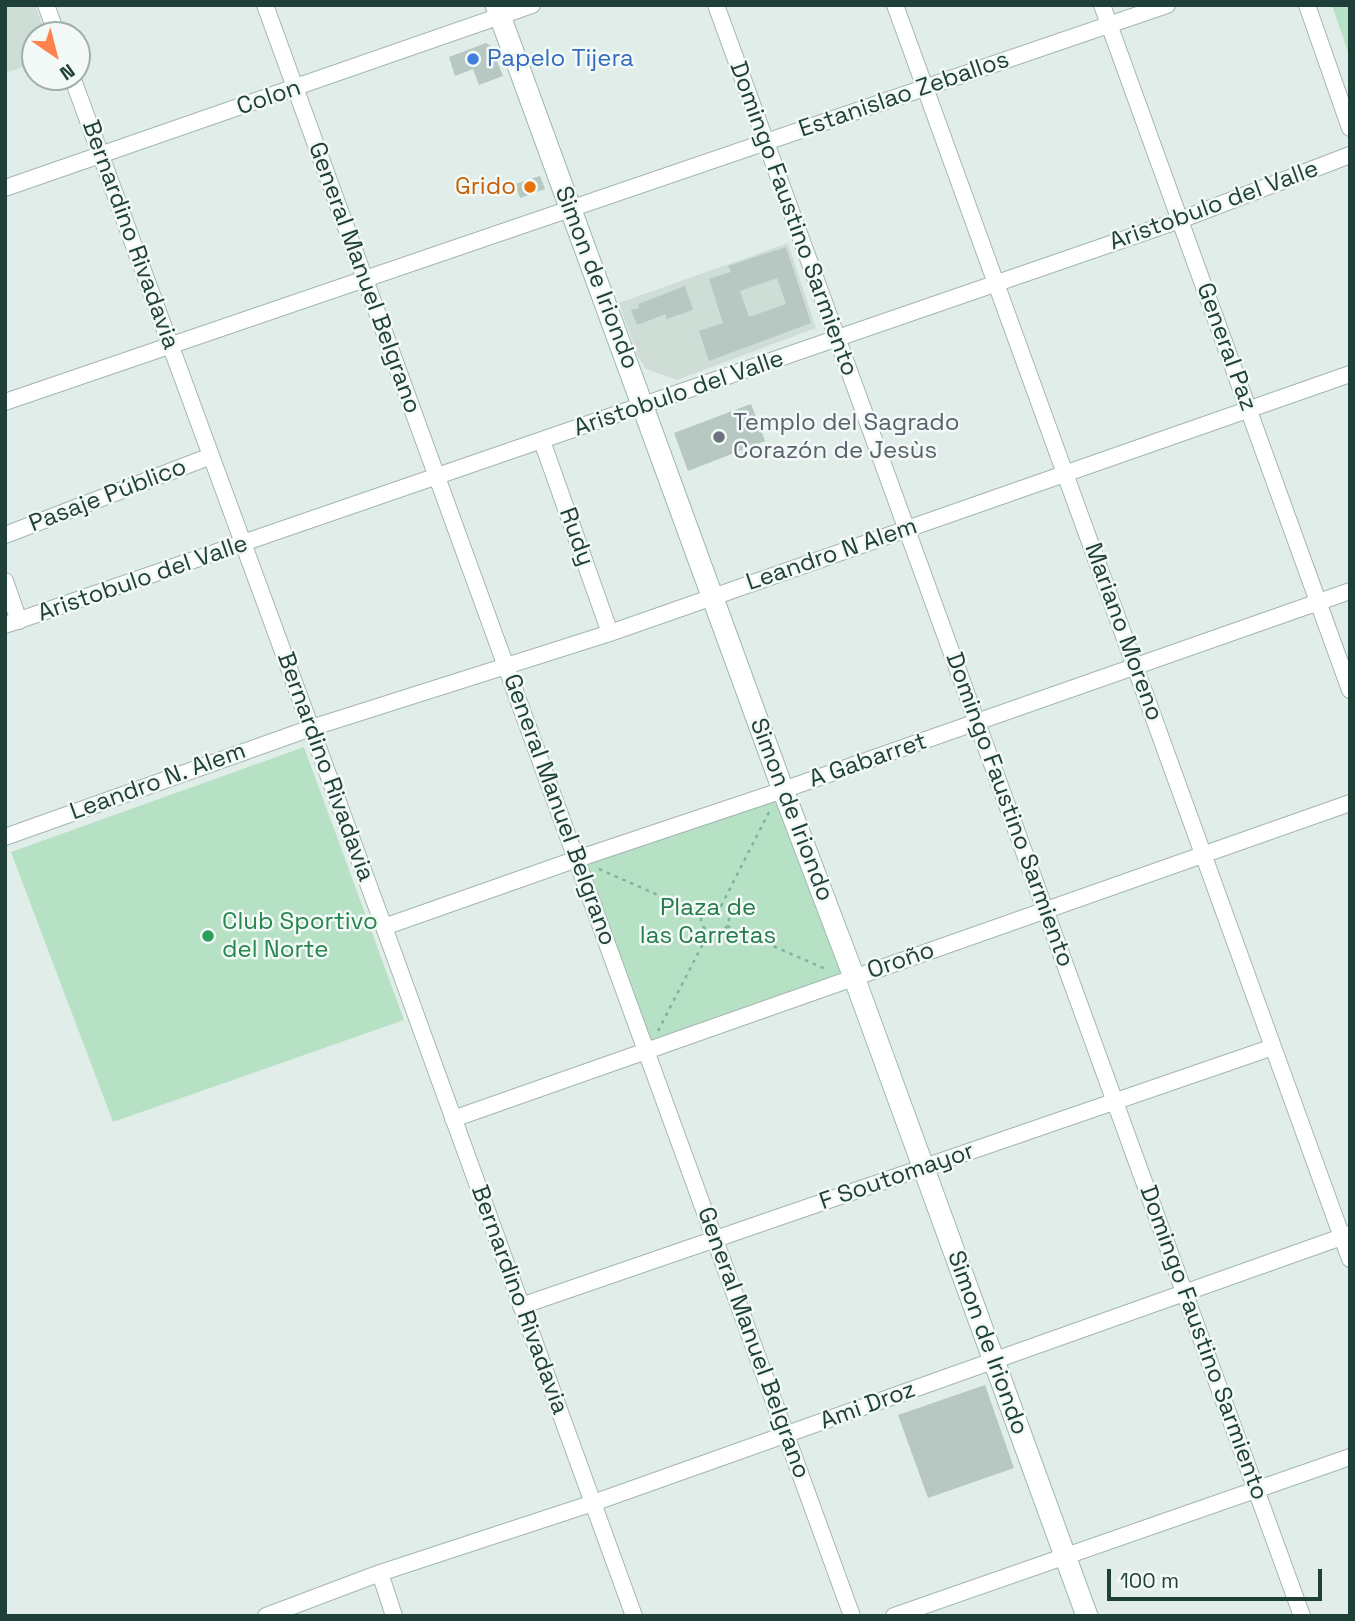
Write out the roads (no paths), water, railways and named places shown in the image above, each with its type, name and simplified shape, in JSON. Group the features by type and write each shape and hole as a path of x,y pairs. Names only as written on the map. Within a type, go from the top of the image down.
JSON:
{"main road":[{"name":"Simon de Iriondo","path":"498,11 1087,1616"}],"street":[{"name":"General Manuel Belgrano","path":"265,5 852,1616"},
{"name":"Colon","path":"5,188 295,89 498,11 532,5"},
{"name":"Domingo Faustino Sarmiento","path":"716,5 1302,1616"},
{"name":"Mariano Moreno","path":"895,5 1273,1047 1346,1236 1350,1259"},
{"name":"General Paz","path":"1102,5 1350,690"},
{"name":"Estanislao Zeballos","path":"5,402 1167,5"},
{"path":"1307,5 1350,128"},
{"name":"Bernardino Rivadavia","path":"77,91 634,1616"},
{"name":"Aristobulo del Valle","path":"12,623 1180,220 1350,155"},
{"name":"Leandro N Alem","path":"311,728 610,633 1350,374"},
{"name":"Rudy","path":"542,441 610,633"},
{"name":"Pasaje Público","path":"5,535 211,456"},
{"path":"5,581 12,623"},
{"name":"A Gabarret","path":"384,928 1350,591"},
{"name":"Leandro N. Alem","path":"5,837 311,728"},
{"name":"Oroño","path":"453,1119 1350,803"},
{"name":"F Soutomayor","path":"521,1306 1273,1047"},
{"name":"Ami Droz","path":"266,1616 380,1573 593,1503 1346,1236"},
{"path":"894,1616 1350,1457"},
{"path":"380,1573 394,1616"}],"place":[{"name":"Papelo Tijera","path":"473,59"},
{"name":"Grido","path":"530,187"},
{"name":"Templo del Sagrado Corazón de Jesùs","path":"719,437"},
{"name":"Club Sportivo del Norte","path":"208,936"}],"park label":[{"name":"Plaza de las Carretas","path":"708,922"}]}
